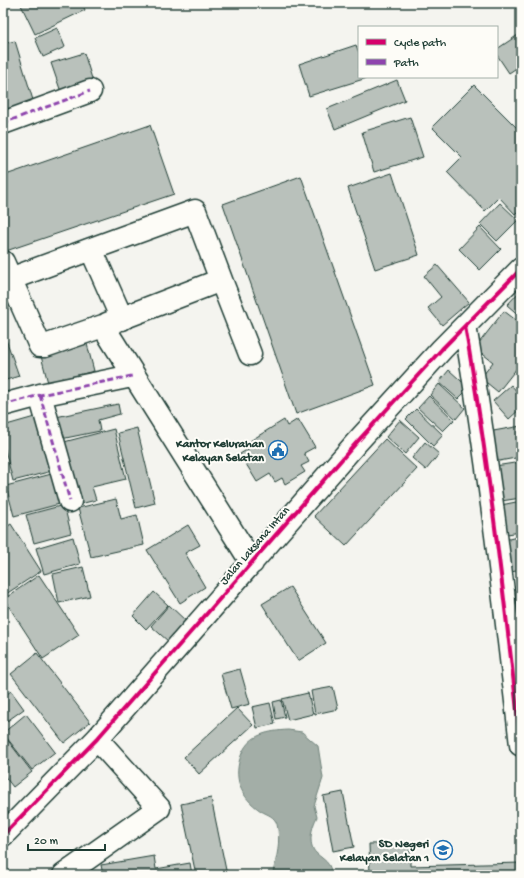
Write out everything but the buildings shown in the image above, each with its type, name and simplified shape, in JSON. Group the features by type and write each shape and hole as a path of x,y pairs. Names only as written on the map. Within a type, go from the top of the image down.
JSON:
{"street":[{"path":"3,123 90,91"},
{"path":"3,138 51,120"},
{"path":"221,280 112,322 44,346 40,346 7,270 91,249 195,211 250,354"},
{"path":"91,249 112,322 132,376 252,563"},
{"name":"Jalan Laksana Intan","path":"3,835 97,739 357,442 465,326 521,269"},
{"path":"465,326 514,614 521,745"},
{"path":"3,405 40,395 132,376"},
{"path":"40,395 70,501"},
{"path":"64,875 159,808 97,739"}],"shaded area":[{"path":"288,730 302,732 318,746 323,778 314,806 317,817 313,825 311,840 313,849 328,864 332,875 272,875 278,850 279,837 276,821 254,805 243,793 240,786 238,778 239,762 245,747 261,735 274,731"}],"marked path":[{"path":"3,123 90,91"},
{"path":"3,405 40,395 132,376"},
{"path":"40,395 70,501"}],"cycle path":[{"path":"3,835 97,739 357,442 442,349 521,269"},
{"path":"465,326 489,483 521,745"}],"place":[{"name":"Kantor Kelurahan Kelayan Selatan","path":"278,450"},
{"name":"SD Negeri Kelayan Selatan 1","path":"443,850"}]}
